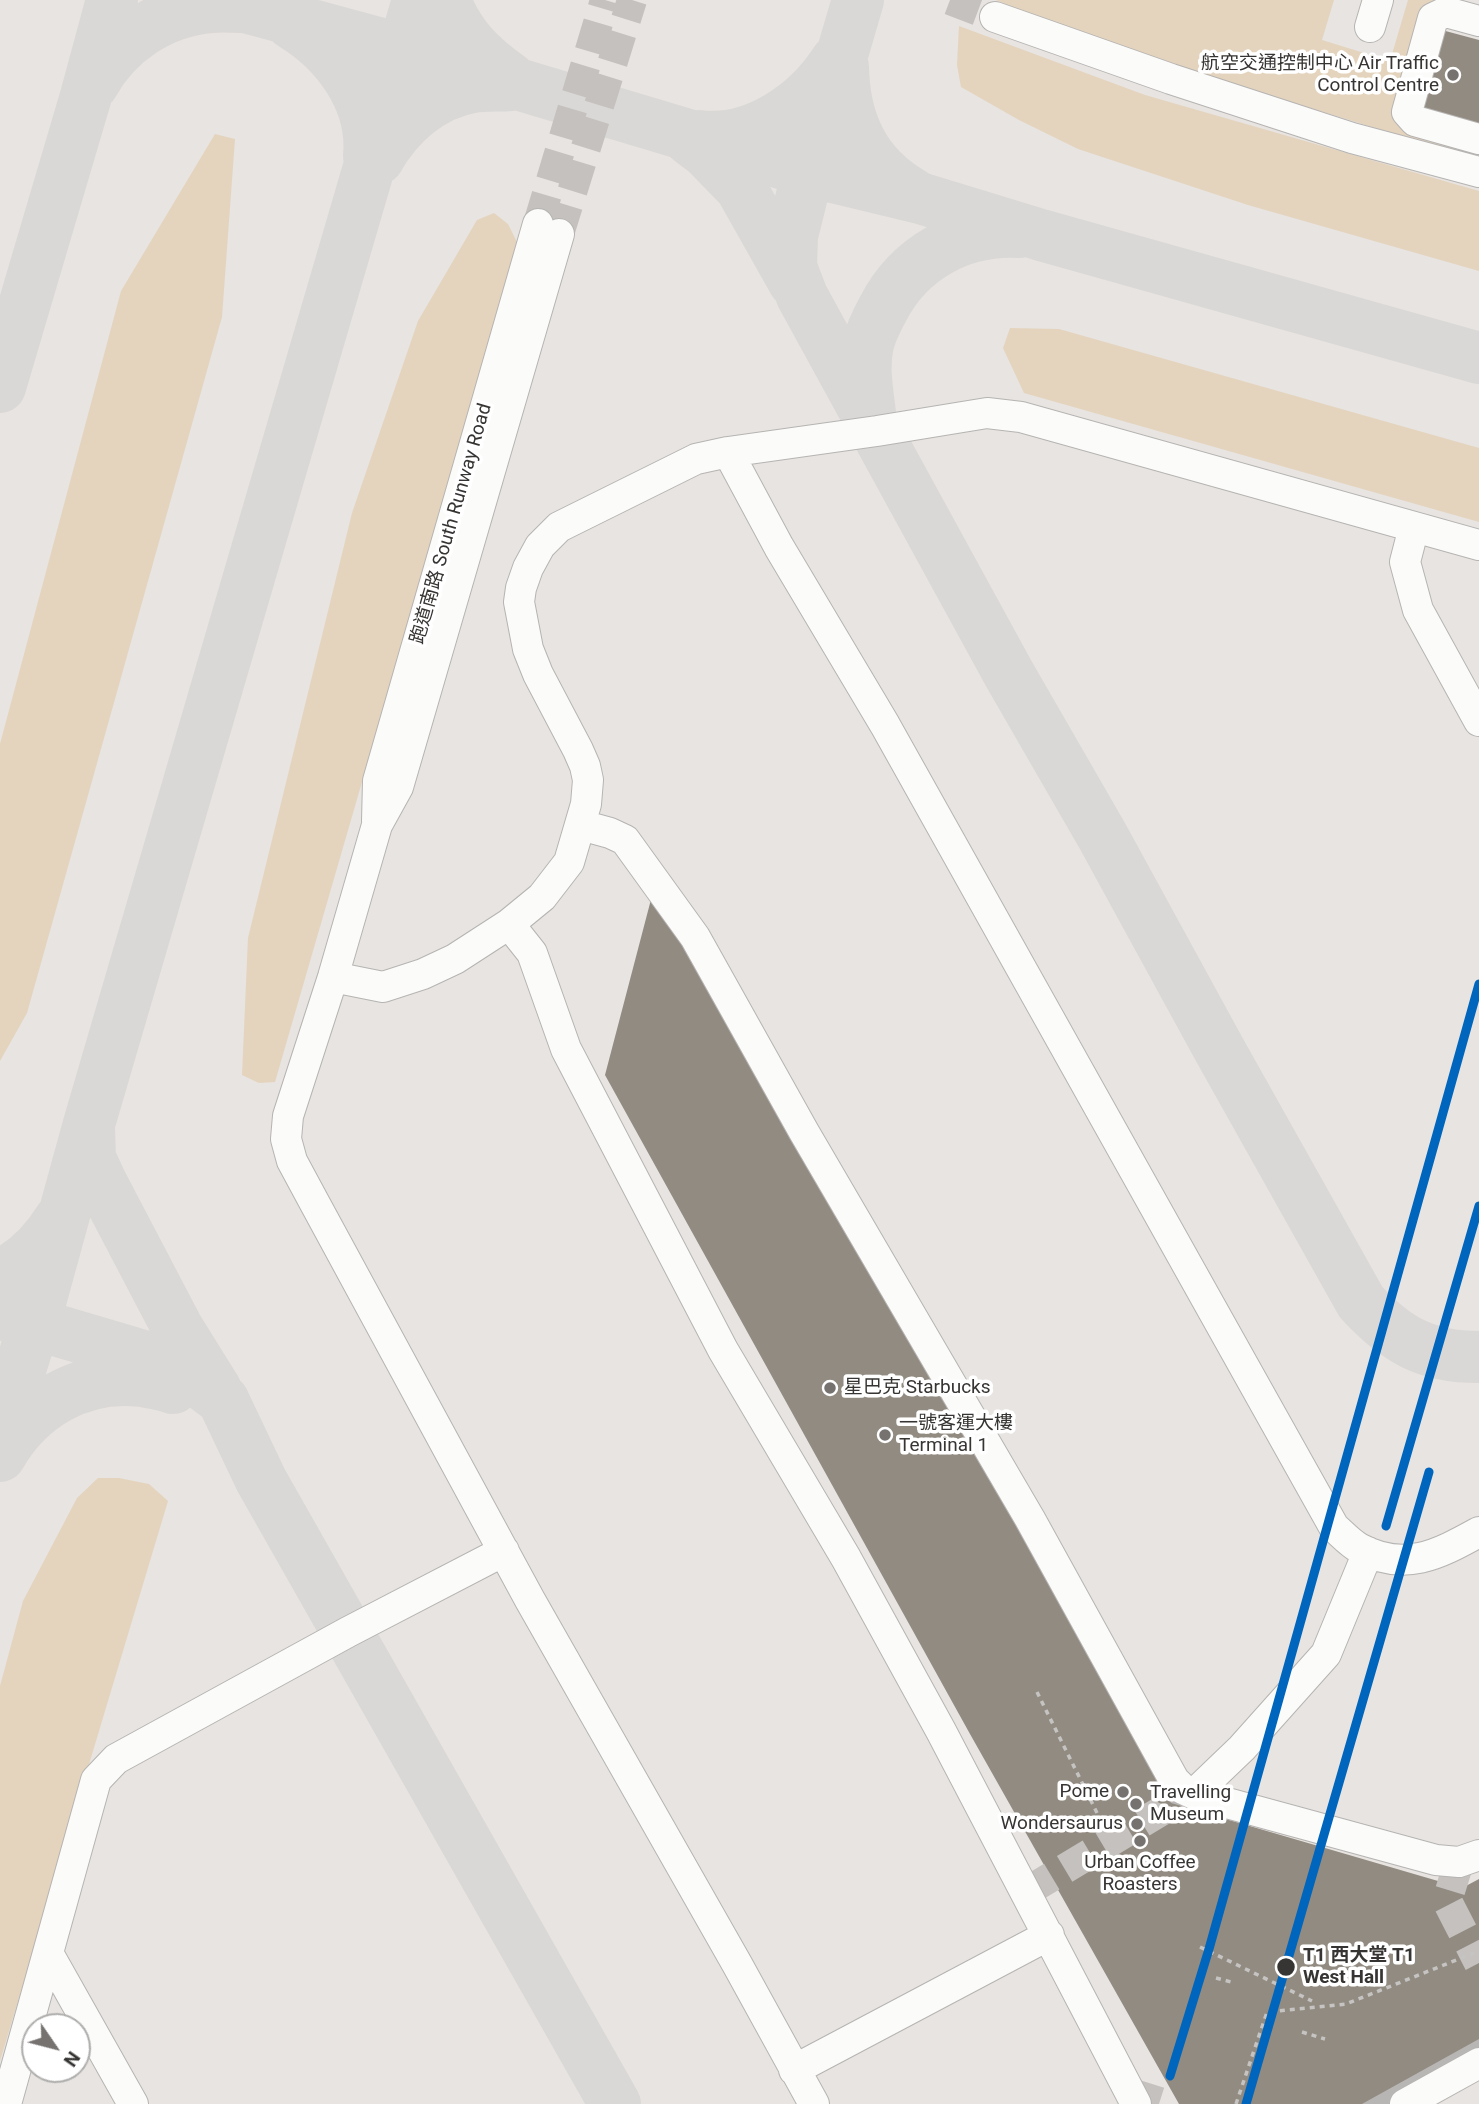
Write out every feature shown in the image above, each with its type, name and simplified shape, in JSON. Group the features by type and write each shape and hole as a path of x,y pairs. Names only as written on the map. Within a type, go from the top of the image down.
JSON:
{"lane":[{"path":"1479,21 1446,12 1433,18 1407,111 1415,121 1479,139"},
{"path":"995,17 1171,79 1352,138 1479,172"},
{"name":"跑道南路 South Runway Road","path":"549,229 398,787 377,825 333,977 288,1116 286,1139 292,1161 504,1551 814,2104"},
{"path":"333,977 383,987 423,974 456,958 509,924 542,897 569,862 586,804 588,780 585,766 528,649 519,602 521,588 540,547 559,527 696,459 987,413 1021,417 1479,545"},
{"path":"729,452 779,547 885,725 1334,1527 1358,1548 1393,1559 1426,1558 1443,1552 1479,1532"},
{"path":"1414,527 1405,562 1418,610 1479,721"},
{"path":"581,825 625,840 695,937 804,1132 1030,1519 1174,1780 1183,1789 1194,1794 1436,1860 1459,1862 1479,1855"},
{"path":"509,924 532,953 566,1049 723,1350 852,1569 1049,1935 1136,2104"},
{"path":"6,2104 96,1780 116,1759 348,1632 504,1551"},
{"path":"1194,1794 1242,1748 1326,1654 1368,1552"},
{"path":"794,2070 1049,1935"},
{"path":"48,1953 133,2104"},
{"path":"1405,2104 1479,2063"}],"path":[{"path":"1037,1692 1105,1831"},
{"path":"1200,1947 1312,2001"},
{"path":"1237,2104 1267,2012 1346,2004 1479,1951"},
{"path":"1216,1978 1236,1983"},
{"path":"1302,2032 1325,2039"}],"shaded area":[{"path":"996,0 1334,0 1322,40 1390,61 1408,0 1460,0 1458,7 1427,16 1479,146 1479,160 1168,64 1058,27"},
{"path":"959,26 1145,95 1479,191 1479,271 1248,205 1078,149 961,87 957,65"},
{"path":"215,134 235,139 222,317 27,1013 0,1061 0,744 121,291"},
{"path":"494,213 508,224 518,244 275,1082 259,1083 242,1075 248,938 352,513 418,321 477,220"},
{"path":"1010,328 1059,329 1479,448 1479,522 1024,393 1003,348"},
{"path":"98,1478 119,1478 149,1484 168,1501 0,2061 0,1686 23,1601 77,1498"}],"building":[{"name":"航空交通控制中心 Air Traffic Control Centre","path":"1438,29 1479,40 1479,125 1418,110"},
{"name":"一號客運大樓 Terminal 1","path":"654,888 1162,1782 1171,1803 1462,1888 1479,1879 1479,2039 1362,2104 1179,2104 970,1734 605,1075"}],"taxiway":[{"path":"0,387 112,0"},
{"path":"219,0 404,50 808,171 920,198 1041,235 1479,358"},
{"path":"0,1436 418,0"},
{"path":"445,0 463,35 489,62 510,78"},
{"path":"858,0 792,236 791,267 802,296 1009,674 1103,837 1361,1302 1387,1327 1413,1344 1443,1354 1479,1357"},
{"path":"93,84 115,54 142,31 158,22 193,10 244,7"},
{"path":"292,24 324,48 359,97 369,136 369,156"},
{"path":"699,136 720,137 740,133 778,118 811,92 836,61"},
{"path":"843,67 847,106 860,141 882,170 913,194"},
{"path":"378,159 395,134 417,112 443,96 472,87 511,85"},
{"path":"690,140 706,152 741,188 794,282"},
{"path":"870,413 866,369 868,344 883,309 907,275 922,261 957,242 998,232 1019,232"},
{"path":"89,1128 90,1158 101,1182 178,1329 216,1390"},
{"path":"0,1275 34,1252 60,1219"},
{"path":"1,1314 153,1359 177,1369 223,1400 261,1480 615,2104"},
{"path":"0,1456 12,1438 42,1408 78,1388 119,1380 141,1381 173,1388"}],"tunnel":[{"path":"538,224 605,0"},
{"path":"559,234 632,0"},
{"path":"950,0 995,17"},
{"path":"1026,1892 1163,1810 1174,1780"},
{"path":"1459,1862 1447,1901 1479,1963"},
{"path":"1131,2093 1166,2104"}],"transit line":[{"path":"1170,2076 1209,1949 1479,984"},
{"path":"1386,1526 1479,1206"},
{"path":"1246,2104 1429,1472"}],"place":[{"name":"航空交通控制中心 Air Traffic Control Centre","path":"1453,75"},
{"name":"星巴克 Starbucks","path":"830,1388"},
{"name":"一號客運大樓 Terminal 1","path":"885,1435"},
{"name":"Pome","path":"1123,1792"},
{"name":"Travelling Museum","path":"1136,1804"},
{"name":"Wondersaurus","path":"1137,1824"},
{"name":"Urban Coffee Roasters","path":"1140,1841"},
{"name":"T1 西大堂 T1 West Hall","path":"1286,1967"}]}
